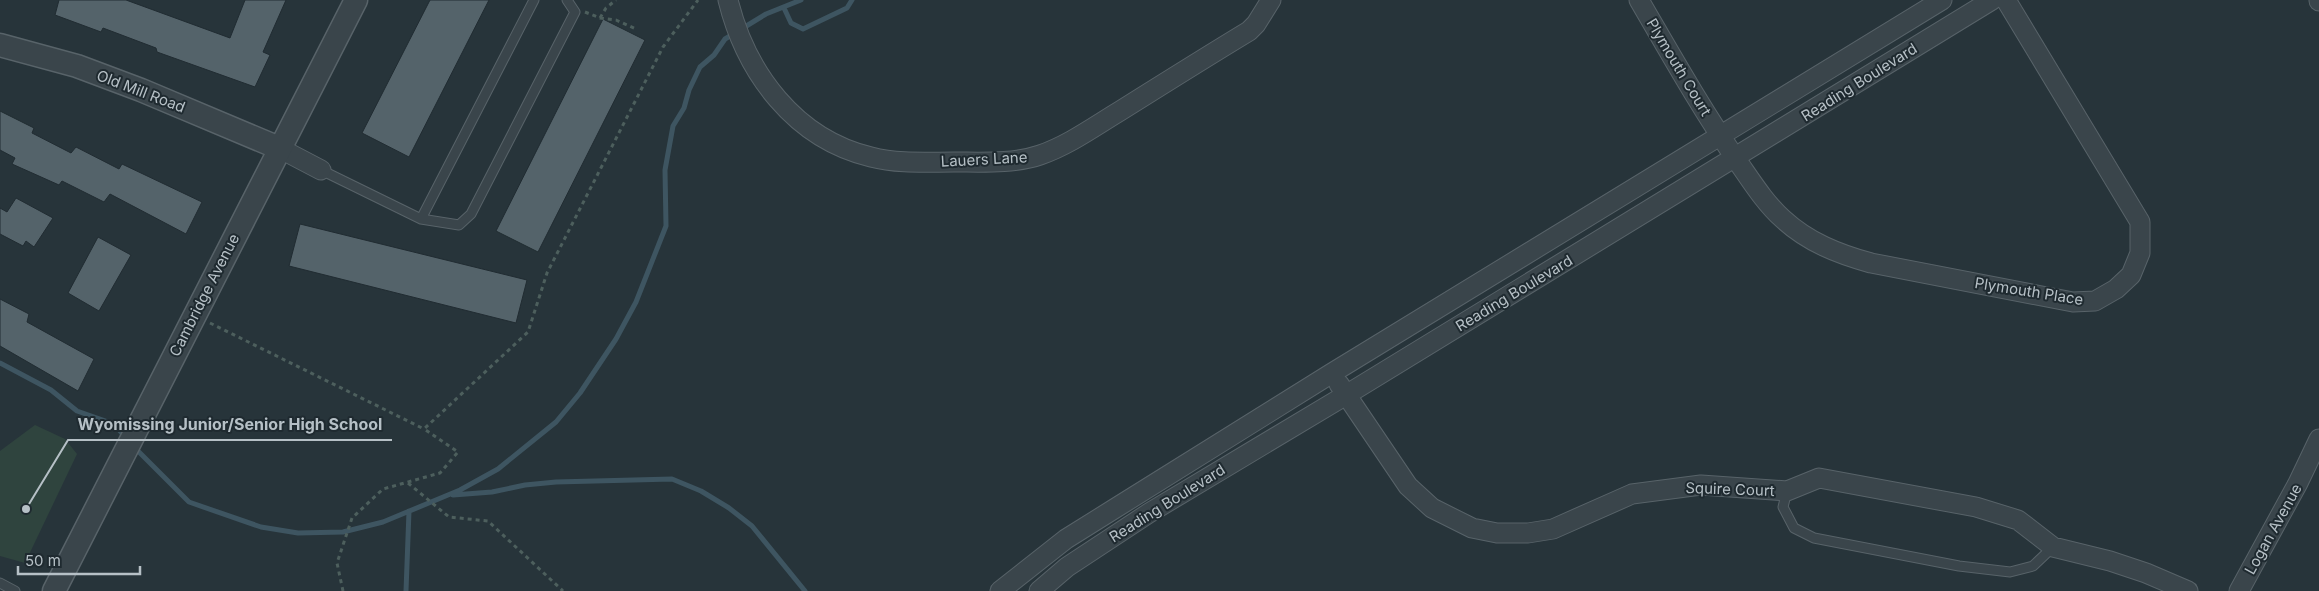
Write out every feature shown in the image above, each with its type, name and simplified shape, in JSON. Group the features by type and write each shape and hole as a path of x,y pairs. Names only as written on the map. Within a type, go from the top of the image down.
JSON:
{"street":[{"name":"Cambridge Avenue","path":"54,591 356,0"},
{"name":"Lauers Lane","path":"728,0 732,18 758,71 781,104 800,123 815,134 857,154 904,162 987,162 1040,155 1081,135 1249,31 1256,24 1271,0"},
{"name":"Plymouth Court","path":"1639,0 1719,135"},
{"name":"Reading Boulevard","path":"1000,591 1066,539 1332,373 1942,0"},
{"name":"Reading Boulevard","path":"1039,591 1067,567 1142,517 1346,395 1992,0"},
{"name":"Plymouth Place","path":"1719,135 1762,197 1784,220 1813,241 1844,256 1871,263 2073,302 2094,301 2116,289 2135,268 2141,244 2140,222 2006,0"},
{"name":"Old Mill Road","path":"0,44 77,66 141,90 279,148"},
{"path":"279,148 321,170"},
{"name":"Squire Court","path":"1332,373 1408,486 1432,508 1472,528 1496,533 1517,534 1554,529 1632,494 1674,487 1722,485 1787,491 1819,478 1976,507 2018,520 2053,547 2146,572 2188,591"},
{"name":"Logan Avenue","path":"2239,591 2298,483 2319,439"}],"lane":[{"path":"421,219 534,0"},
{"path":"321,170 421,219 458,225 471,214 575,12 567,0"},
{"path":"1787,491 1783,507 1794,528 1814,538 1959,566 2010,572 2033,566 2053,547"},
{"path":"0,583 15,591"}],"path":[{"path":"600,18 606,8 616,0"},
{"path":"424,429 528,332 547,273 663,47 694,2 698,0"},
{"path":"575,12 587,12 600,18 616,20 636,29"},
{"path":"194,315 424,429 458,452 440,474 383,489 352,518 337,563 343,591"},
{"path":"408,482 449,517 488,521 563,591"}],"green space":[{"path":"35,425 65,439 77,454 25,563 0,556 0,451"}],"building":[{"path":"59,0 126,0 230,38 245,0 286,0 263,52 270,55 255,87 157,52 156,48 103,28 101,32 55,15"},
{"path":"430,0 489,0 409,157 362,133"},
{"path":"603,19 645,40 538,252 496,231"},
{"path":"0,111 34,128 32,133 71,153 76,147 119,169 122,164 202,202 186,234 110,194 104,202 62,181 59,185 12,164 15,158 0,150"},
{"path":"16,198 53,218 34,247 26,241 23,246 0,234 0,208 7,212"},
{"path":"300,224 527,280 516,323 289,266"},
{"path":"98,237 131,255 99,311 68,293"},
{"path":"0,299 29,314 27,322 94,359 78,391 0,346"}],"waterway":[{"path":"134,447 189,502 261,527 298,533 343,532 383,522 460,490 498,469 556,422 580,393 616,339 636,302 666,226 665,170 673,126 684,108 689,90 700,67 714,55 725,39 766,14 801,0"},
{"path":"784,8 791,23 803,29 847,8 852,0"},
{"path":"0,363 51,390 77,411 114,424 125,437"},
{"path":"453,495 492,492 525,485 556,482 672,479 701,491 729,508 752,526 805,591"},
{"path":"406,591 409,511"}],"place":[{"name":"Wyomissing Junior/Senior High School","path":"26,509"}]}
